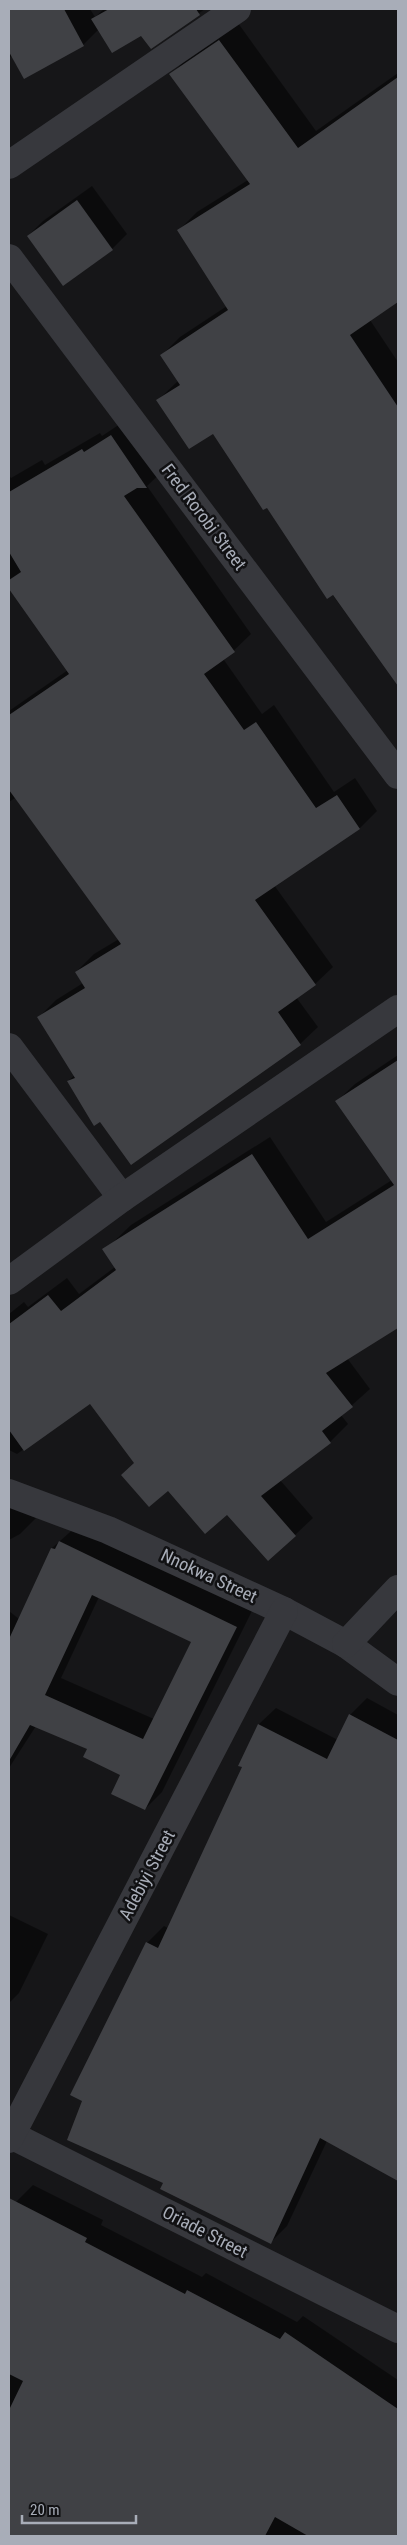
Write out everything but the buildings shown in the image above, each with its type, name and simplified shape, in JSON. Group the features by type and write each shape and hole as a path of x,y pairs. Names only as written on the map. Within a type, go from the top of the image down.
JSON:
{"street":[{"path":"9,165 237,9"},
{"name":"Fred Rorobi Street","path":"9,258 398,775"},
{"path":"9,1281 122,1198 398,1009"},
{"path":"9,1047 122,1198"},
{"name":"Nnokwa Street","path":"9,1493 108,1530 284,1611 346,1644 398,1682"},
{"path":"346,1644 398,1589"},
{"name":"Adebiyi Street","path":"10,2137 284,1611"},
{"name":"Oriade Street","path":"10,2137 398,2330"}]}
